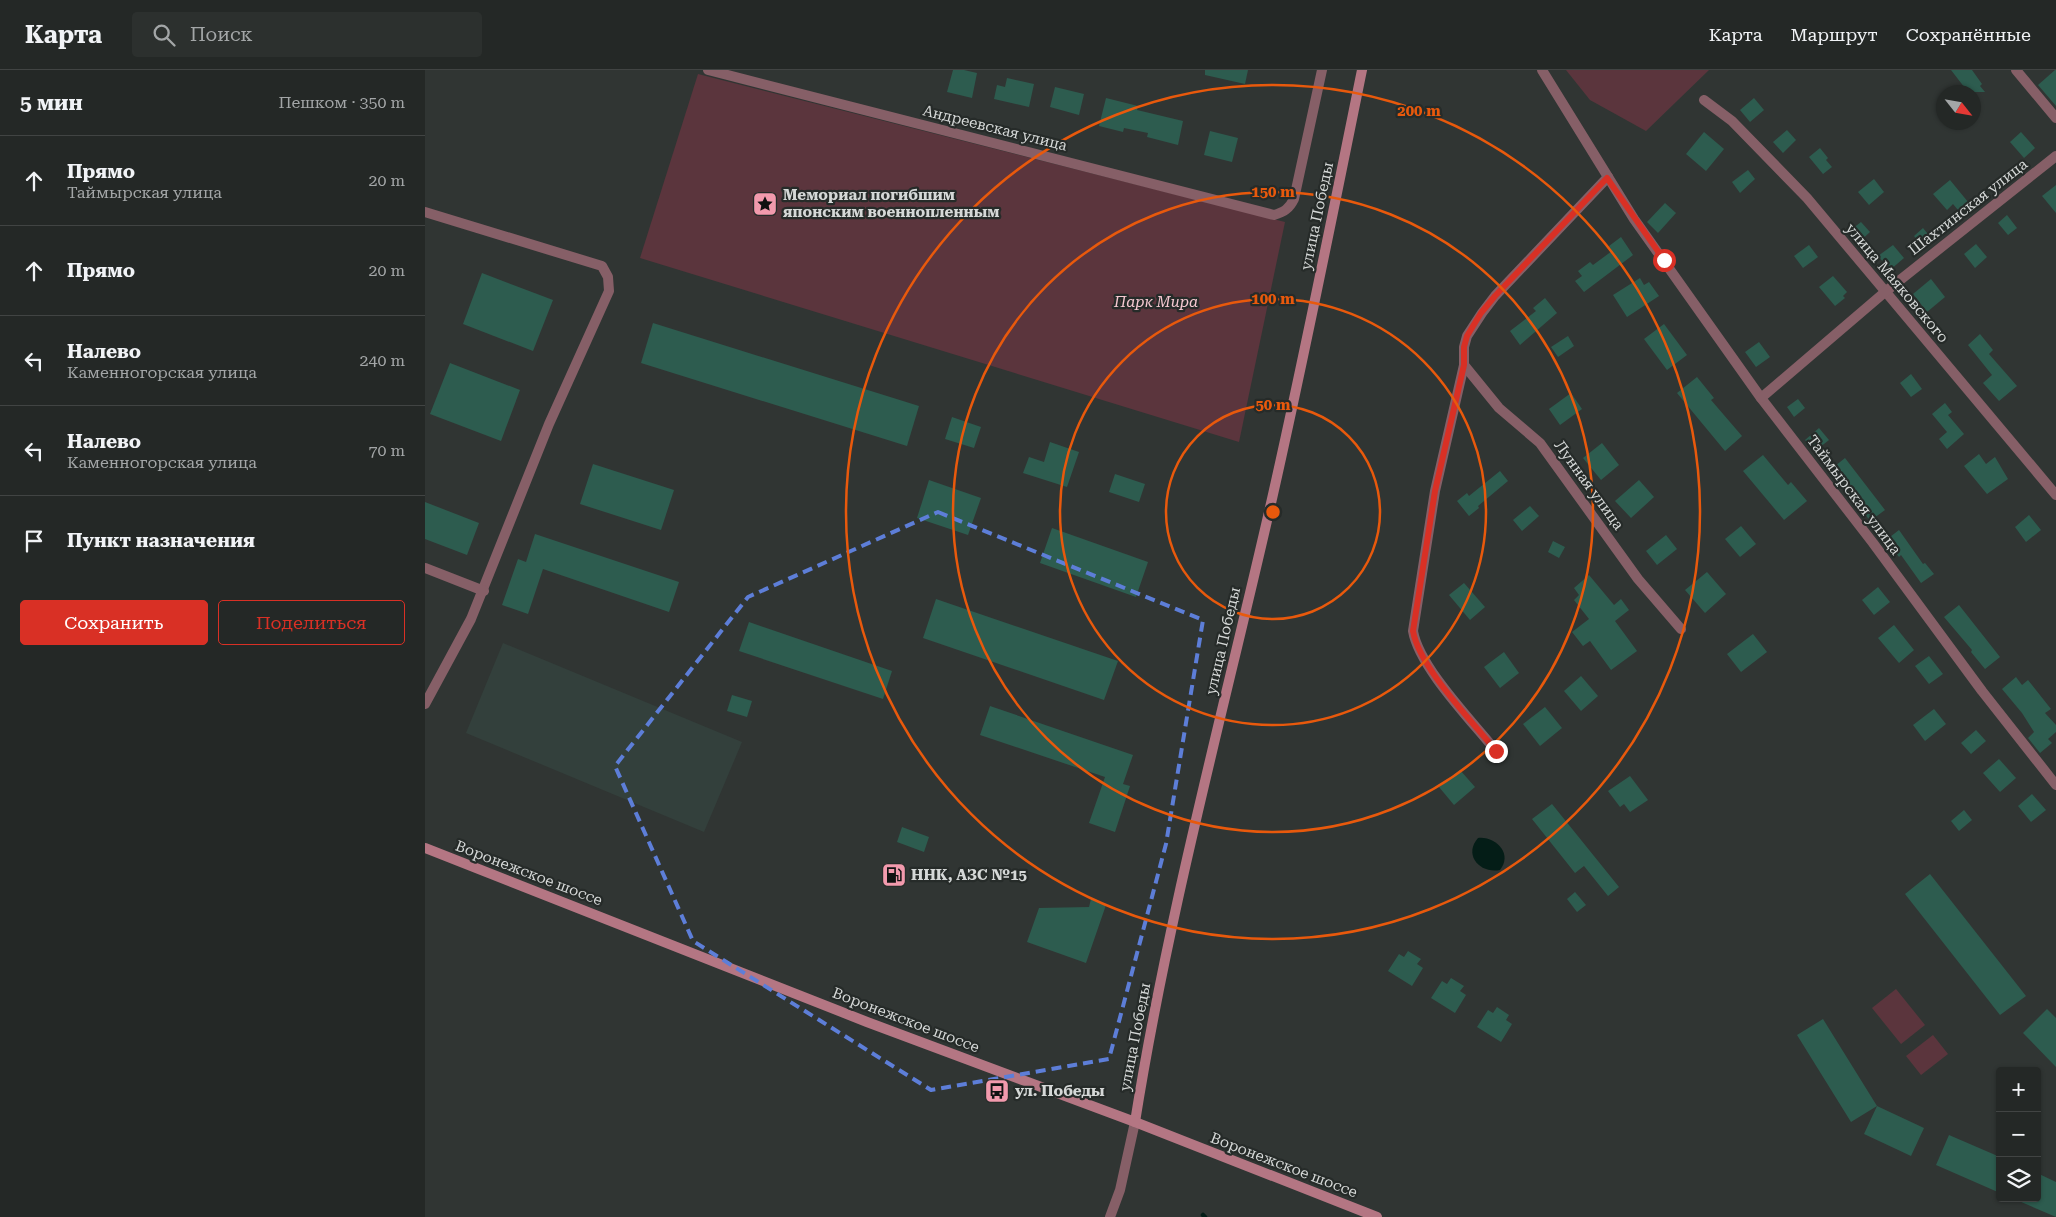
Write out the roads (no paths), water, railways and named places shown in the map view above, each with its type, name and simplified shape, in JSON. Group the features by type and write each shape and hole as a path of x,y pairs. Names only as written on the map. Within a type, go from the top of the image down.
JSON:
{"street":[{"name":"Андреевская улица","path":"709,70 1274,215 1290,207 1294,199 1322,70"},
{"name":"улица Победы","path":"1110,1217 1120,1190 1135,1122 1149,1037 1234,656 1266,525 1362,70"},
{"name":"Таймырская улица","path":"1542,70 1607,178 1761,398 1873,543 1982,690 2056,784"},
{"path":"2015,70 2056,118"},
{"name":"улица Маяковского","path":"1704,100 1731,121 1807,198 2056,495"},
{"name":"Шахтинская улица","path":"1761,398 1885,292 2056,156"},
{"path":"1496,751 1427,665 1415,644 1413,631 1435,491 1464,365 1464,347 1467,336 1481,313 1495,296 1607,178"},
{"path":"425,212 602,266 609,278 609,291 549,424 484,591 425,704"},
{"name":"Лунная улица","path":"1464,365 1499,408 1540,442 1639,580 1681,629"},
{"path":"425,568 484,591"},
{"name":"Воронежское шоссе","path":"425,848 867,1022 1135,1122 1377,1217"}],"place":[{"name":"Мемориал погибшим японским военнопленным","path":"765,204"},
{"name":"ННК, АЗС №15","path":"894,875"},
{"name":"ул. Победы","path":"997,1091"}],"park label":[{"name":"Парк Мира","path":"1156,302"}]}
